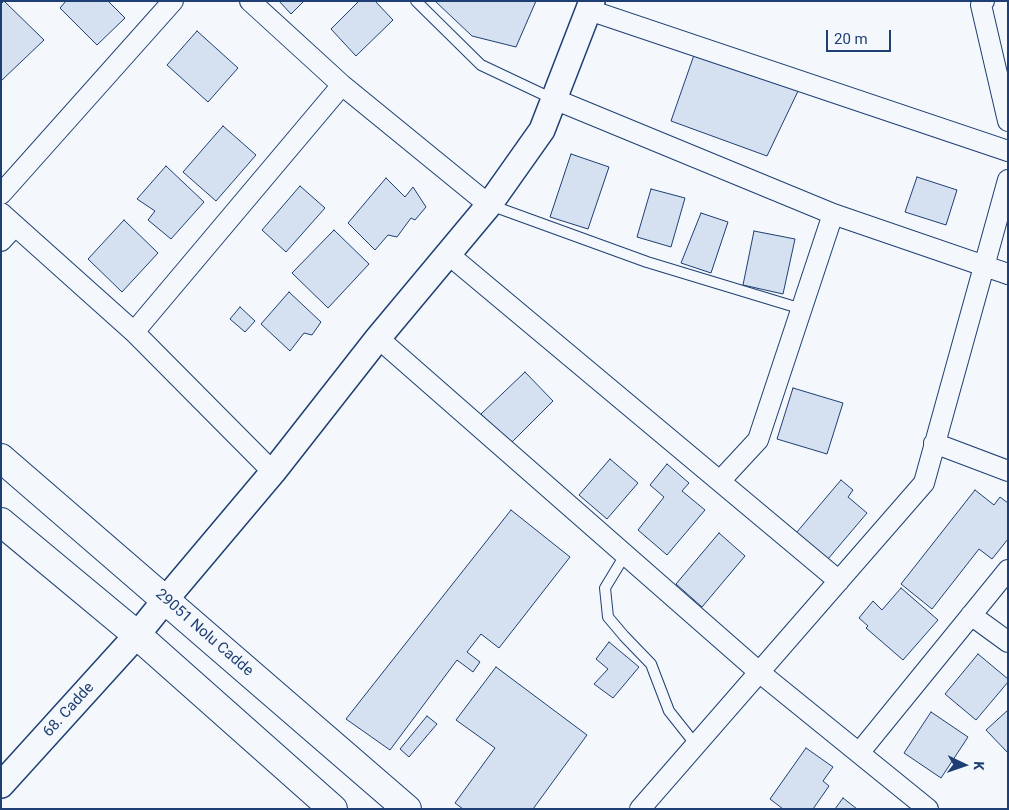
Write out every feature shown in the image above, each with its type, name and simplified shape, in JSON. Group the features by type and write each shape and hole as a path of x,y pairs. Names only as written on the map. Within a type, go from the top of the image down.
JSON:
{"main road":[{"name":"29051 Nolu Cadde","path":"1,458 407,809"},
{"path":"1,522 137,636 333,809"}],"street":[{"path":"1,194 173,1"},
{"path":"250,1 342,85 489,205"},
{"path":"979,3 1008,121"},
{"path":"591,6 1008,151"},
{"name":"68. Cadde","path":"2,784 137,636 274,472 378,338 489,205 542,130 591,6"},
{"path":"134,332 342,85"},
{"path":"554,100 833,214 1008,274"},
{"path":"640,809 924,483 1008,180"},
{"path":"720,481 758,440 833,214"},
{"path":"6,227 134,332 274,472"},
{"path":"448,254 839,581"},
{"path":"378,338 759,672 928,809"},
{"path":"934,443 1008,471"},
{"path":"859,753 1008,570"},
{"path":"971,615 1008,642"}],"lane":[{"path":"416,1 480,65 554,100"},
{"path":"489,205 647,262 802,309"},
{"path":"625,555 605,588 608,617 651,664 669,711 696,745"}],"building":[{"path":"4,1 44,40 1,81 1,4"},
{"path":"66,1 108,1 125,18 97,45 60,8"},
{"path":"279,1 304,1 291,14"},
{"path":"359,1 375,1 393,20 356,56 331,29"},
{"path":"435,1 536,1 516,47 472,36"},
{"path":"197,31 238,68 208,102 167,65"},
{"path":"694,55 799,89 767,156 671,121"},
{"path":"223,126 256,155 216,201 183,172"},
{"path":"571,154 609,167 588,229 550,217"},
{"path":"166,166 204,202 171,239 148,220 155,211 137,199"},
{"path":"917,177 957,190 946,225 905,212"},
{"path":"386,178 405,197 413,187 426,207 415,220 411,218 397,237 388,235 375,250 348,223"},
{"path":"300,186 325,208 286,252 262,230"},
{"path":"651,189 685,198 671,247 637,237"},
{"path":"701,213 728,222 711,273 681,263"},
{"path":"124,220 158,253 122,292 88,259"},
{"path":"334,230 369,264 328,308 292,273"},
{"path":"754,231 795,239 783,294 743,285"},
{"path":"289,292 321,322 312,335 304,333 290,351 261,324"},
{"path":"240,307 255,321 245,332 230,319"},
{"path":"525,372 553,401 510,444 481,414"},
{"path":"793,388 843,403 827,454 777,439"},
{"path":"610,459 638,483 607,519 579,495"},
{"path":"667,464 689,483 682,491 705,510 667,555 638,530 664,497 650,485"},
{"path":"841,480 853,490 848,497 867,513 822,566 791,539"},
{"path":"975,490 994,505 1000,497 1008,503 1008,539 992,559 979,549 932,609 901,584"},
{"path":"511,510 570,557 499,648 481,634 467,652 480,662 473,672 457,660 390,750 346,719"},
{"path":"719,533 745,556 702,607 676,584"},
{"path":"901,588 938,620 903,660 866,628 868,626 859,618 873,601 882,610"},
{"path":"609,642 639,667 613,698 594,684 608,669 596,659"},
{"path":"978,654 1008,679 1008,682 976,720 945,694"},
{"path":"496,667 587,735 533,809 463,809 455,803 495,748 456,720"},
{"path":"1008,710 1008,753 986,730"},
{"path":"931,712 968,737 941,778 904,753"},
{"path":"427,716 437,724 409,757 400,749"},
{"path":"806,748 833,767 823,781 829,786 813,809 783,809 770,799"},
{"path":"843,798 857,809 835,809"}]}
